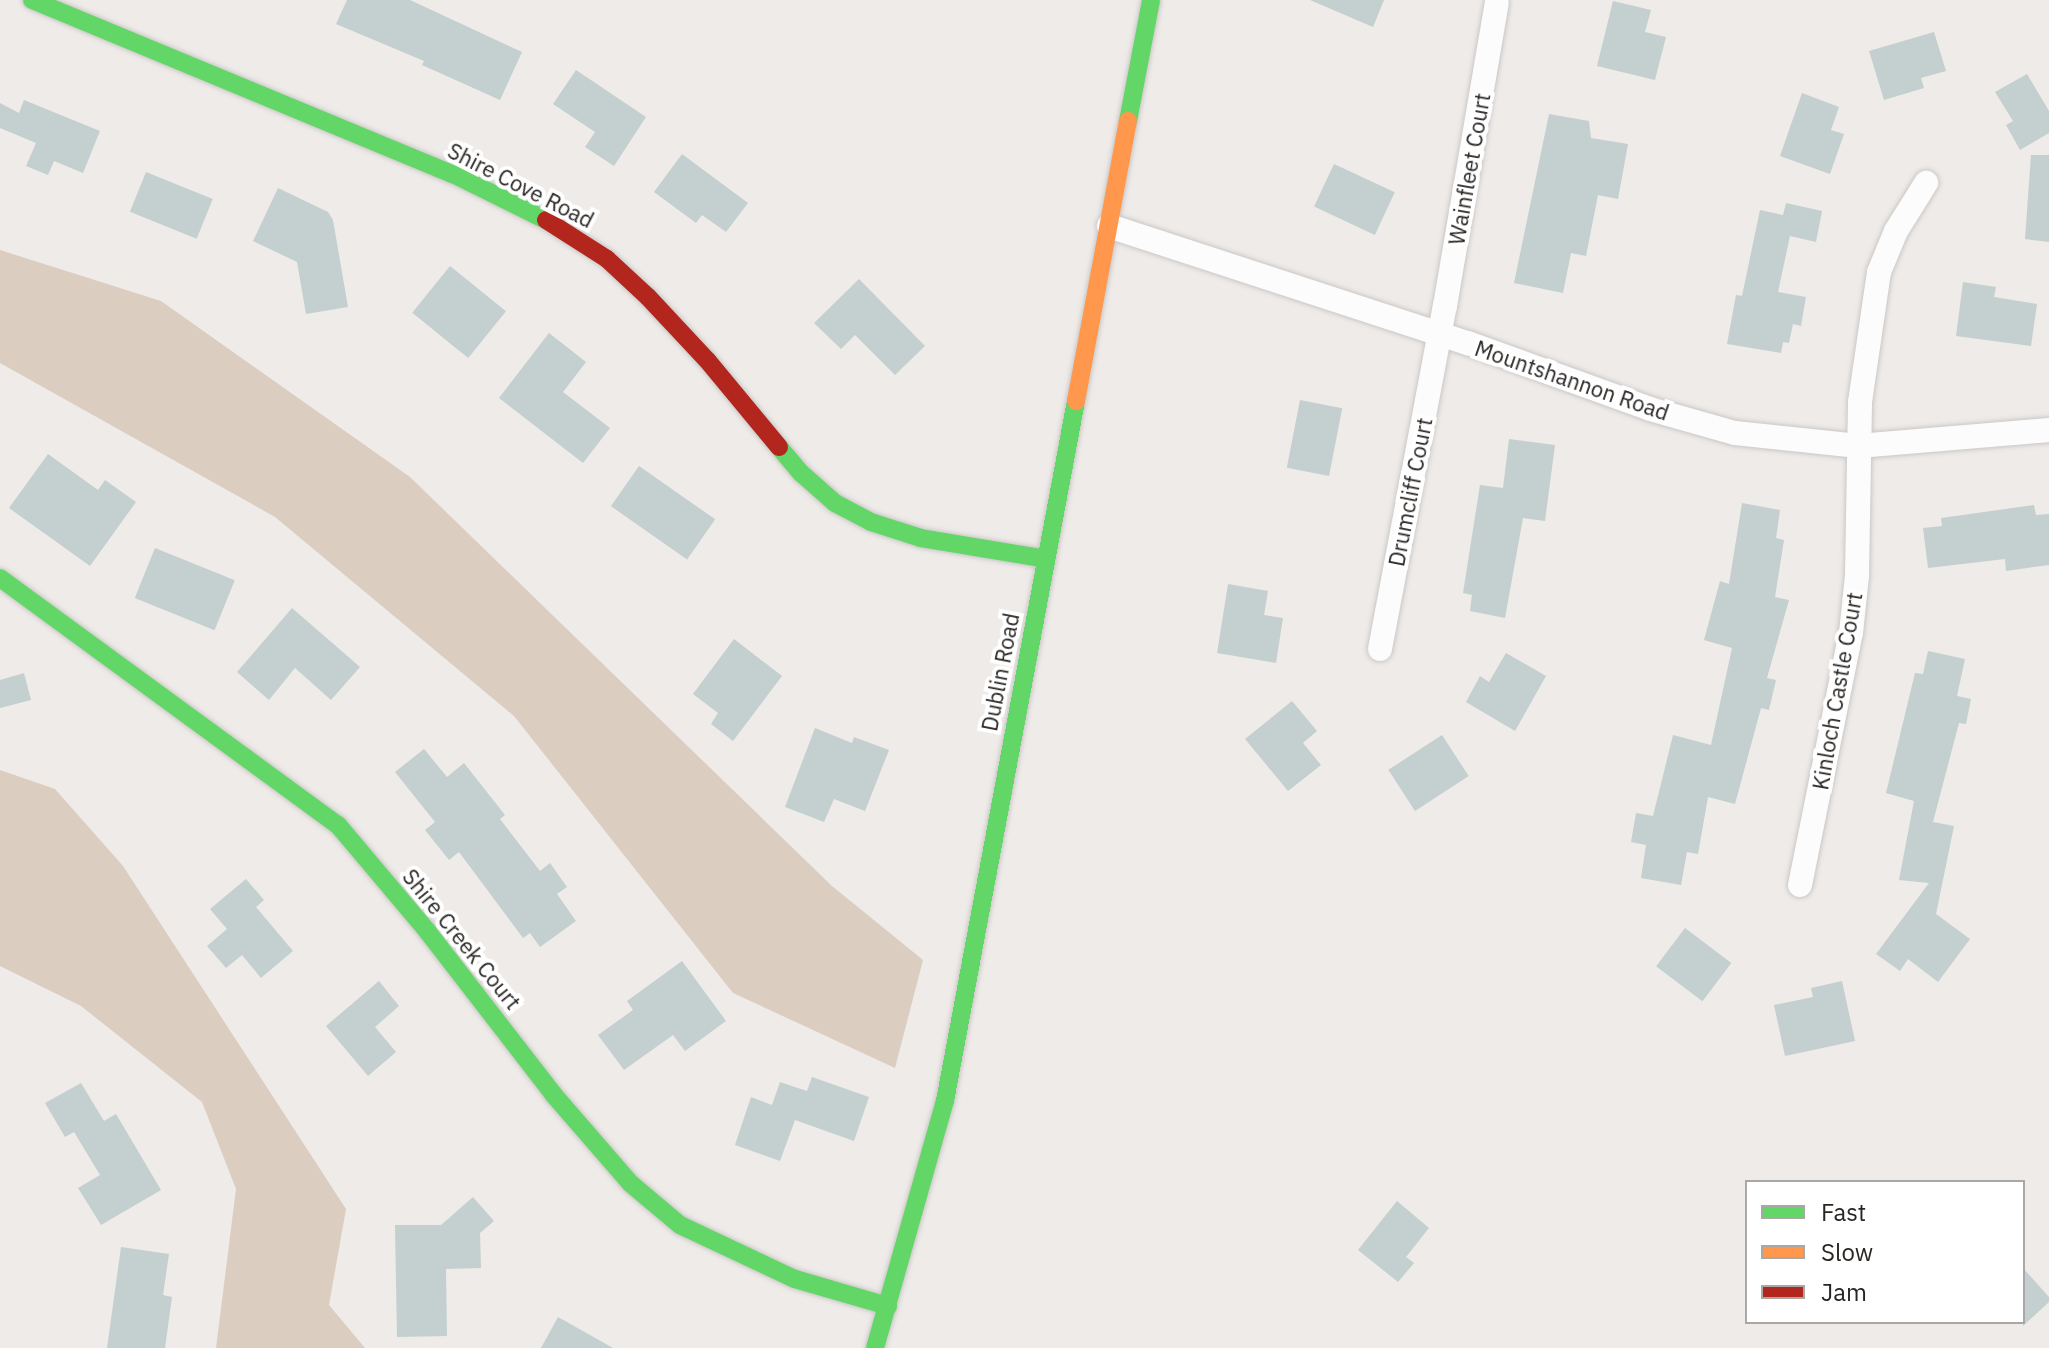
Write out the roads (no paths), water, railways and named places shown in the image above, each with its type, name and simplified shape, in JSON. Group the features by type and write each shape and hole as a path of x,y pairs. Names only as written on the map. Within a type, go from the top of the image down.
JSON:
{"street":[{"name":"Shire Cove Road","path":"32,0 453,174 565,230 607,259 648,297 707,360 801,473 835,503 871,522 921,538 1046,559"},
{"name":"Dublin Road","path":"875,1348 945,1101 1151,0"},
{"name":"Wainfleet Court","path":"1440,334 1497,3"},
{"name":"Kinloch Castle Court","path":"1800,885 1851,633 1857,576 1860,402 1879,272 1896,231 1926,183"},
{"name":"Mountshannon Road","path":"1109,226 1440,334 1650,409 1735,433 1858,446 2049,430"},
{"name":"Drumcliff Court","path":"1380,649 1440,334"},
{"name":"Shire Creek Court","path":"0,578 338,825 428,932 553,1094 630,1183 680,1225 795,1279 888,1306"}]}
